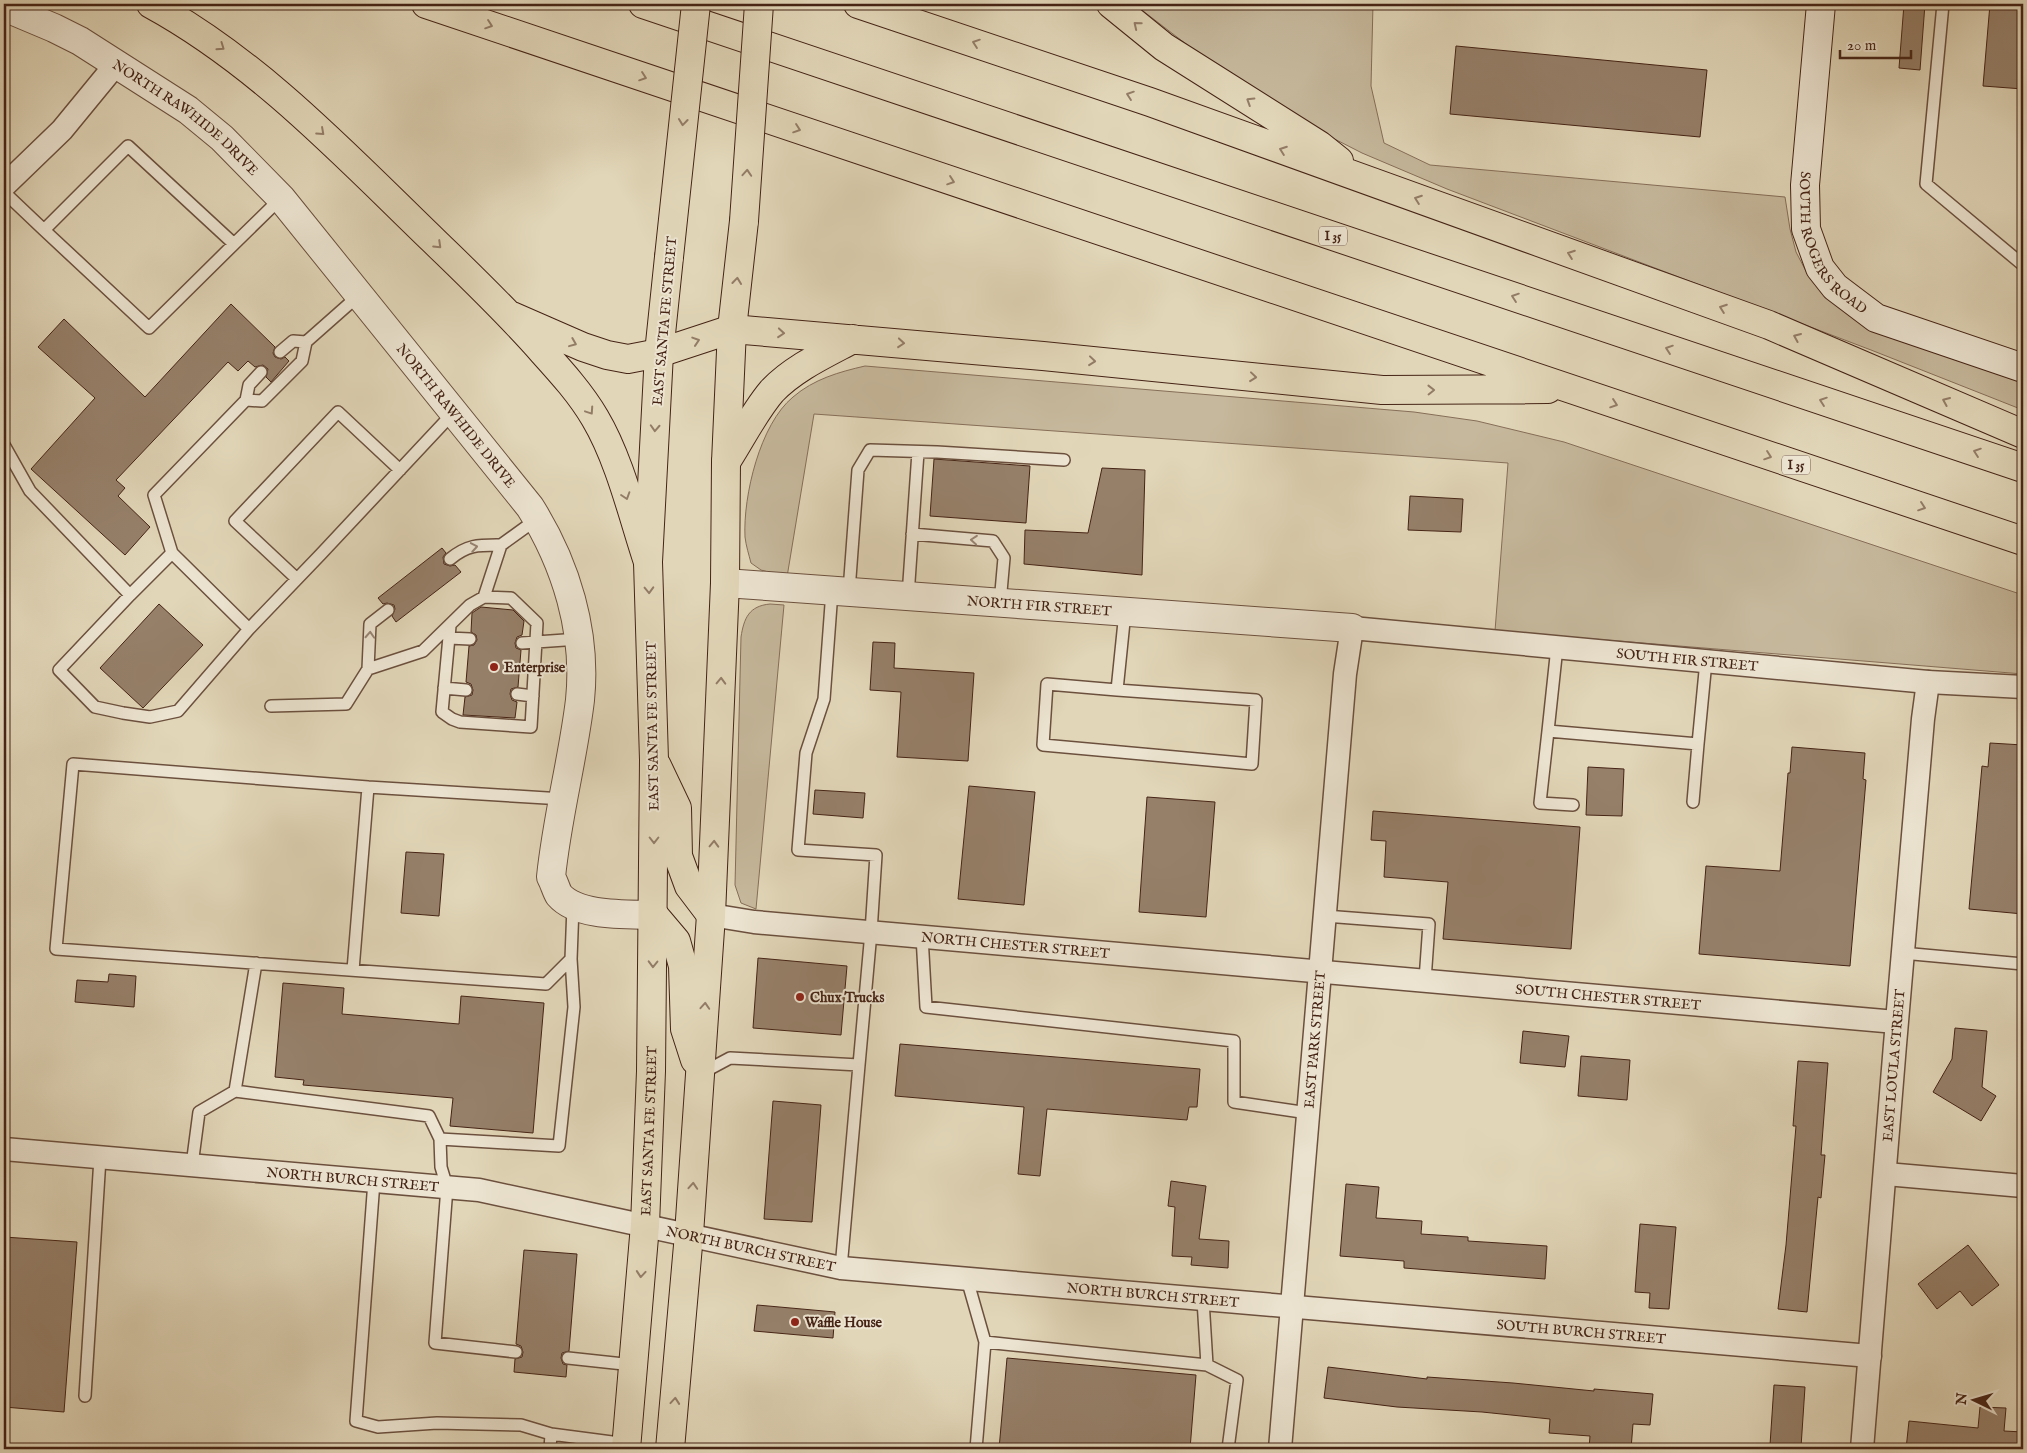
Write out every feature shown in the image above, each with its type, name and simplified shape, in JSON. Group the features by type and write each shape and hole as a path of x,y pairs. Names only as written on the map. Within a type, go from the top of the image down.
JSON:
{"main road":[{"path":"151,4 180,20 225,50 285,100 332,142 512,316 564,375 596,419 611,450 648,562"},
{"name":"I 35","path":"426,4 2023,541"},
{"name":"I 35","path":"643,4 2023,468"},
{"name":"EAST SANTA FE STREET","path":"627,1446 645,1225 654,915 654,760 648,562 659,353 696,4"},
{"path":"670,1449 689,1234 712,915 725,582 726,462 732,329 744,221 759,4"},
{"path":"858,4 1150,102 1769,325 2023,434"},
{"path":"1111,4 1164,47 1319,145 1362,178"},
{"path":"512,316 559,337 607,355 628,359 659,353 732,329 1043,356 1382,390 1568,388"},
{"path":"726,462 761,405 772,391 801,368 853,339"},
{"path":"654,760 677,808 678,856 683,871 689,886 712,915"},
{"path":"654,915 676,941 683,966 685,1029 700,1074"}],"street":[{"name":"SOUTH ROGERS ROAD","path":"1821,4 1805,185 1806,229 1820,268 1835,287 1876,318 2023,368"},
{"name":"NORTH RAWHIDE DRIVE","path":"4,7 63,32 117,63 195,115 222,138 281,198 358,296 454,412 547,534 560,564 570,596 579,639 581,663 580,699 552,877 559,894 573,906"},
{"path":"6,181 62,130 117,63"},
{"name":"NORTH FIR STREET","path":"725,582 1352,628"},
{"name":"SOUTH FIR STREET","path":"1352,628 1928,682 2023,687"},
{"name":"EAST PARK STREET","path":"1280,1449 1345,674 1352,628"},
{"name":"EAST LOULA STREET","path":"1862,1449 1886,1174 1896,1022 1923,719 1928,682"},
{"path":"573,906 590,911 654,915"},
{"name":"NORTH CHESTER STREET","path":"712,915 754,922 1320,970"},
{"name":"SOUTH CHESTER STREET","path":"1320,970 1896,1022"},
{"name":"NORTH BURCH STREET","path":"4,1150 479,1190 841,1268 1292,1308"},
{"path":"1886,1174 2023,1186"},
{"name":"SOUTH BURCH STREET","path":"1292,1308 1870,1356"}],"lane":[{"path":"1942,4 1926,184 2023,265"},
{"path":"44,230 128,146 234,244"},
{"path":"6,181 44,230 150,328 281,198"},
{"path":"246,400 262,401 302,361 306,342 358,296"},
{"path":"280,352 292,341 306,342"},
{"path":"248,629 172,553 154,496 246,400 249,385 261,372"},
{"path":"297,579 235,521 338,412 400,470"},
{"path":"172,553 59,670 95,706 150,717 178,711 248,629 454,412"},
{"path":"4,445 30,492 130,595"},
{"path":"841,1268 871,932 876,855 798,850 806,753 824,698 858,470 870,450 1064,460"},
{"path":"908,596 918,452"},
{"path":"450,558 458,551 473,545 501,545 537,519"},
{"path":"912,534 993,541 1004,558 1000,602"},
{"path":"484,597 501,545"},
{"path":"368,669 423,651 470,605 484,597 511,598 537,623 531,727 460,722 442,712 450,626"},
{"path":"270,706 346,704 368,669 370,624 388,610"},
{"path":"1117,690 1124,612"},
{"path":"449,638 470,639"},
{"path":"522,643 536,644 579,639"},
{"path":"1558,647 1540,803 1573,805"},
{"path":"1693,802 1706,661"},
{"path":"1047,684 1117,690 1256,700 1252,764 1043,745 1047,684"},
{"path":"444,688 466,690"},
{"path":"517,694 533,696"},
{"path":"1548,731 1698,744"},
{"path":"563,799 368,787 73,764 56,948 546,984 571,959"},
{"path":"353,970 368,787"},
{"path":"440,1139 559,1146 574,1007 571,959 573,906"},
{"path":"1325,916 1429,924 1425,980"},
{"path":"922,936 926,1007 1234,1041 1234,1102 1308,1113"},
{"path":"1902,953 2023,964"},
{"path":"235,1091 256,963"},
{"path":"700,1074 730,1058 858,1065"},
{"path":"192,1165 199,1112 235,1091 429,1116 440,1139 441,1167 447,1187 435,1343 516,1352"},
{"path":"85,1396 100,1158"},
{"path":"374,1181 356,1421 378,1427 437,1424 521,1426 552,1434 627,1446"},
{"path":"968,1280 985,1342 976,1449"},
{"path":"1203,1300 1207,1365"},
{"path":"985,1342 1207,1365 1237,1380 1228,1449"},
{"path":"568,1358 633,1365"},
{"path":"550,1449 552,1434"}],"shaded area":[{"path":"1134,4 1373,4 1371,86 1384,143 1430,165 1785,197 1796,252 1808,275 1830,300 1855,320 1900,340 2023,383 2023,410 1871,350 1447,189 1362,153 1317,130 1203,57"},
{"path":"865,366 1414,412 1477,421 1564,442 2023,595 2023,674 1495,631 1508,463 814,414 787,577 761,570 751,563 745,540 745,520 756,462 771,424 781,409 809,385 836,374"},
{"path":"770,604 784,605 756,909 741,903 735,885 741,637 746,619 752,610"}],"building":[{"path":"1904,4 1925,4 1920,70 1899,68"},
{"path":"1990,4 2023,4 2023,89 1983,86"},
{"path":"1456,46 1707,70 1700,137 1450,114"},
{"path":"231,304 275,347 273,353 275,357 281,359 285,357 289,361 271,382 266,377 268,369 263,365 255,367 248,361 238,371 228,362 116,480 125,488 118,496 150,527 125,555 31,469 95,398 38,347 64,319 145,397"},
{"path":"934,459 1030,466 1026,523 930,516"},
{"path":"1102,468 1145,470 1142,575 1024,564 1025,530 1088,533"},
{"path":"1410,496 1463,499 1461,532 1408,530"},
{"path":"442,548 446,553 443,557 444,564 455,565 461,572 396,622 392,616 395,609 394,605 383,604 378,598"},
{"path":"159,604 203,645 143,708 100,668"},
{"name":"Enterprise","path":"481,607 513,610 524,621 522,635 517,637 515,643 516,648 521,650 518,687 511,689 510,694 512,700 517,702 515,718 463,715 465,697 472,695 473,690 471,684 466,682 469,646 474,645 477,640 476,635 471,632 472,613"},
{"path":"873,642 895,643 894,668 974,673 968,761 897,757 901,692 870,690"},
{"path":"1990,743 2023,745 2023,914 1969,909 1982,766 1988,767"},
{"path":"1792,747 1865,753 1863,779 1866,780 1850,966 1699,954 1706,866 1780,871"},
{"path":"1588,767 1624,769 1622,816 1586,815"},
{"path":"969,786 1035,792 1024,905 958,899"},
{"path":"815,790 865,793 863,818 813,814"},
{"path":"1147,797 1215,802 1206,917 1139,912"},
{"path":"1373,811 1580,827 1571,949 1443,939 1448,882 1384,877 1386,841 1371,840"},
{"path":"406,852 444,854 439,916 401,913"},
{"name":"Chux Trucks","path":"758,958 847,966 841,1035 753,1028"},
{"path":"109,974 136,976 134,1007 75,1002 77,980 108,982"},
{"path":"283,983 344,988 342,1014 459,1024 461,996 544,1003 533,1133 450,1126 453,1098 303,1085 304,1080 275,1077"},
{"path":"1955,1028 1987,1031 1982,1087 1996,1096 1981,1121 1933,1092 1952,1059"},
{"path":"1523,1031 1569,1036 1565,1067 1520,1063"},
{"path":"900,1044 1200,1069 1197,1107 1189,1107 1187,1120 1047,1109 1040,1176 1018,1174 1024,1107 895,1096"},
{"path":"1581,1056 1630,1060 1627,1100 1578,1096"},
{"path":"1798,1061 1828,1063 1821,1155 1825,1155 1821,1198 1818,1197 1807,1312 1778,1309 1786,1245 1796,1126 1793,1126"},
{"path":"773,1101 821,1105 812,1222 764,1219"},
{"path":"1171,1181 1206,1186 1199,1239 1229,1241 1228,1268 1191,1265 1192,1257 1172,1256 1175,1207 1168,1206"},
{"path":"1346,1184 1379,1187 1376,1218 1422,1221 1421,1234 1468,1237 1468,1241 1547,1246 1545,1279 1404,1268 1404,1261 1340,1256"},
{"path":"1640,1224 1676,1227 1669,1309 1649,1308 1650,1293 1635,1292"},
{"path":"4,1237 77,1242 64,1412 4,1407"},
{"path":"1968,1245 1999,1285 1972,1306 1960,1291 1937,1309 1918,1284"},
{"path":"524,1250 577,1254 569,1351 562,1353 561,1358 563,1364 567,1365 566,1377 514,1372 515,1359 522,1357 523,1352 521,1346 516,1344"},
{"name":"Waffle House","path":"757,1305 835,1312 833,1338 754,1331"},
{"path":"1007,1358 1196,1375 1190,1449 999,1449"},
{"path":"1328,1367 1427,1379 1427,1377 1653,1394 1650,1425 1633,1424 1631,1449 1589,1449 1590,1436 1549,1433 1550,1419 1482,1412 1397,1407 1324,1398"},
{"path":"1774,1385 1805,1387 1801,1447 1770,1445"},
{"path":"1980,1407 2006,1408 2004,1431 2023,1432 2023,1449 1906,1449 1909,1421 1978,1428"}],"place":[{"name":"Enterprise","path":"494,667"},
{"name":"Chux Trucks","path":"800,997"},
{"name":"Waffle House","path":"795,1322"}]}
